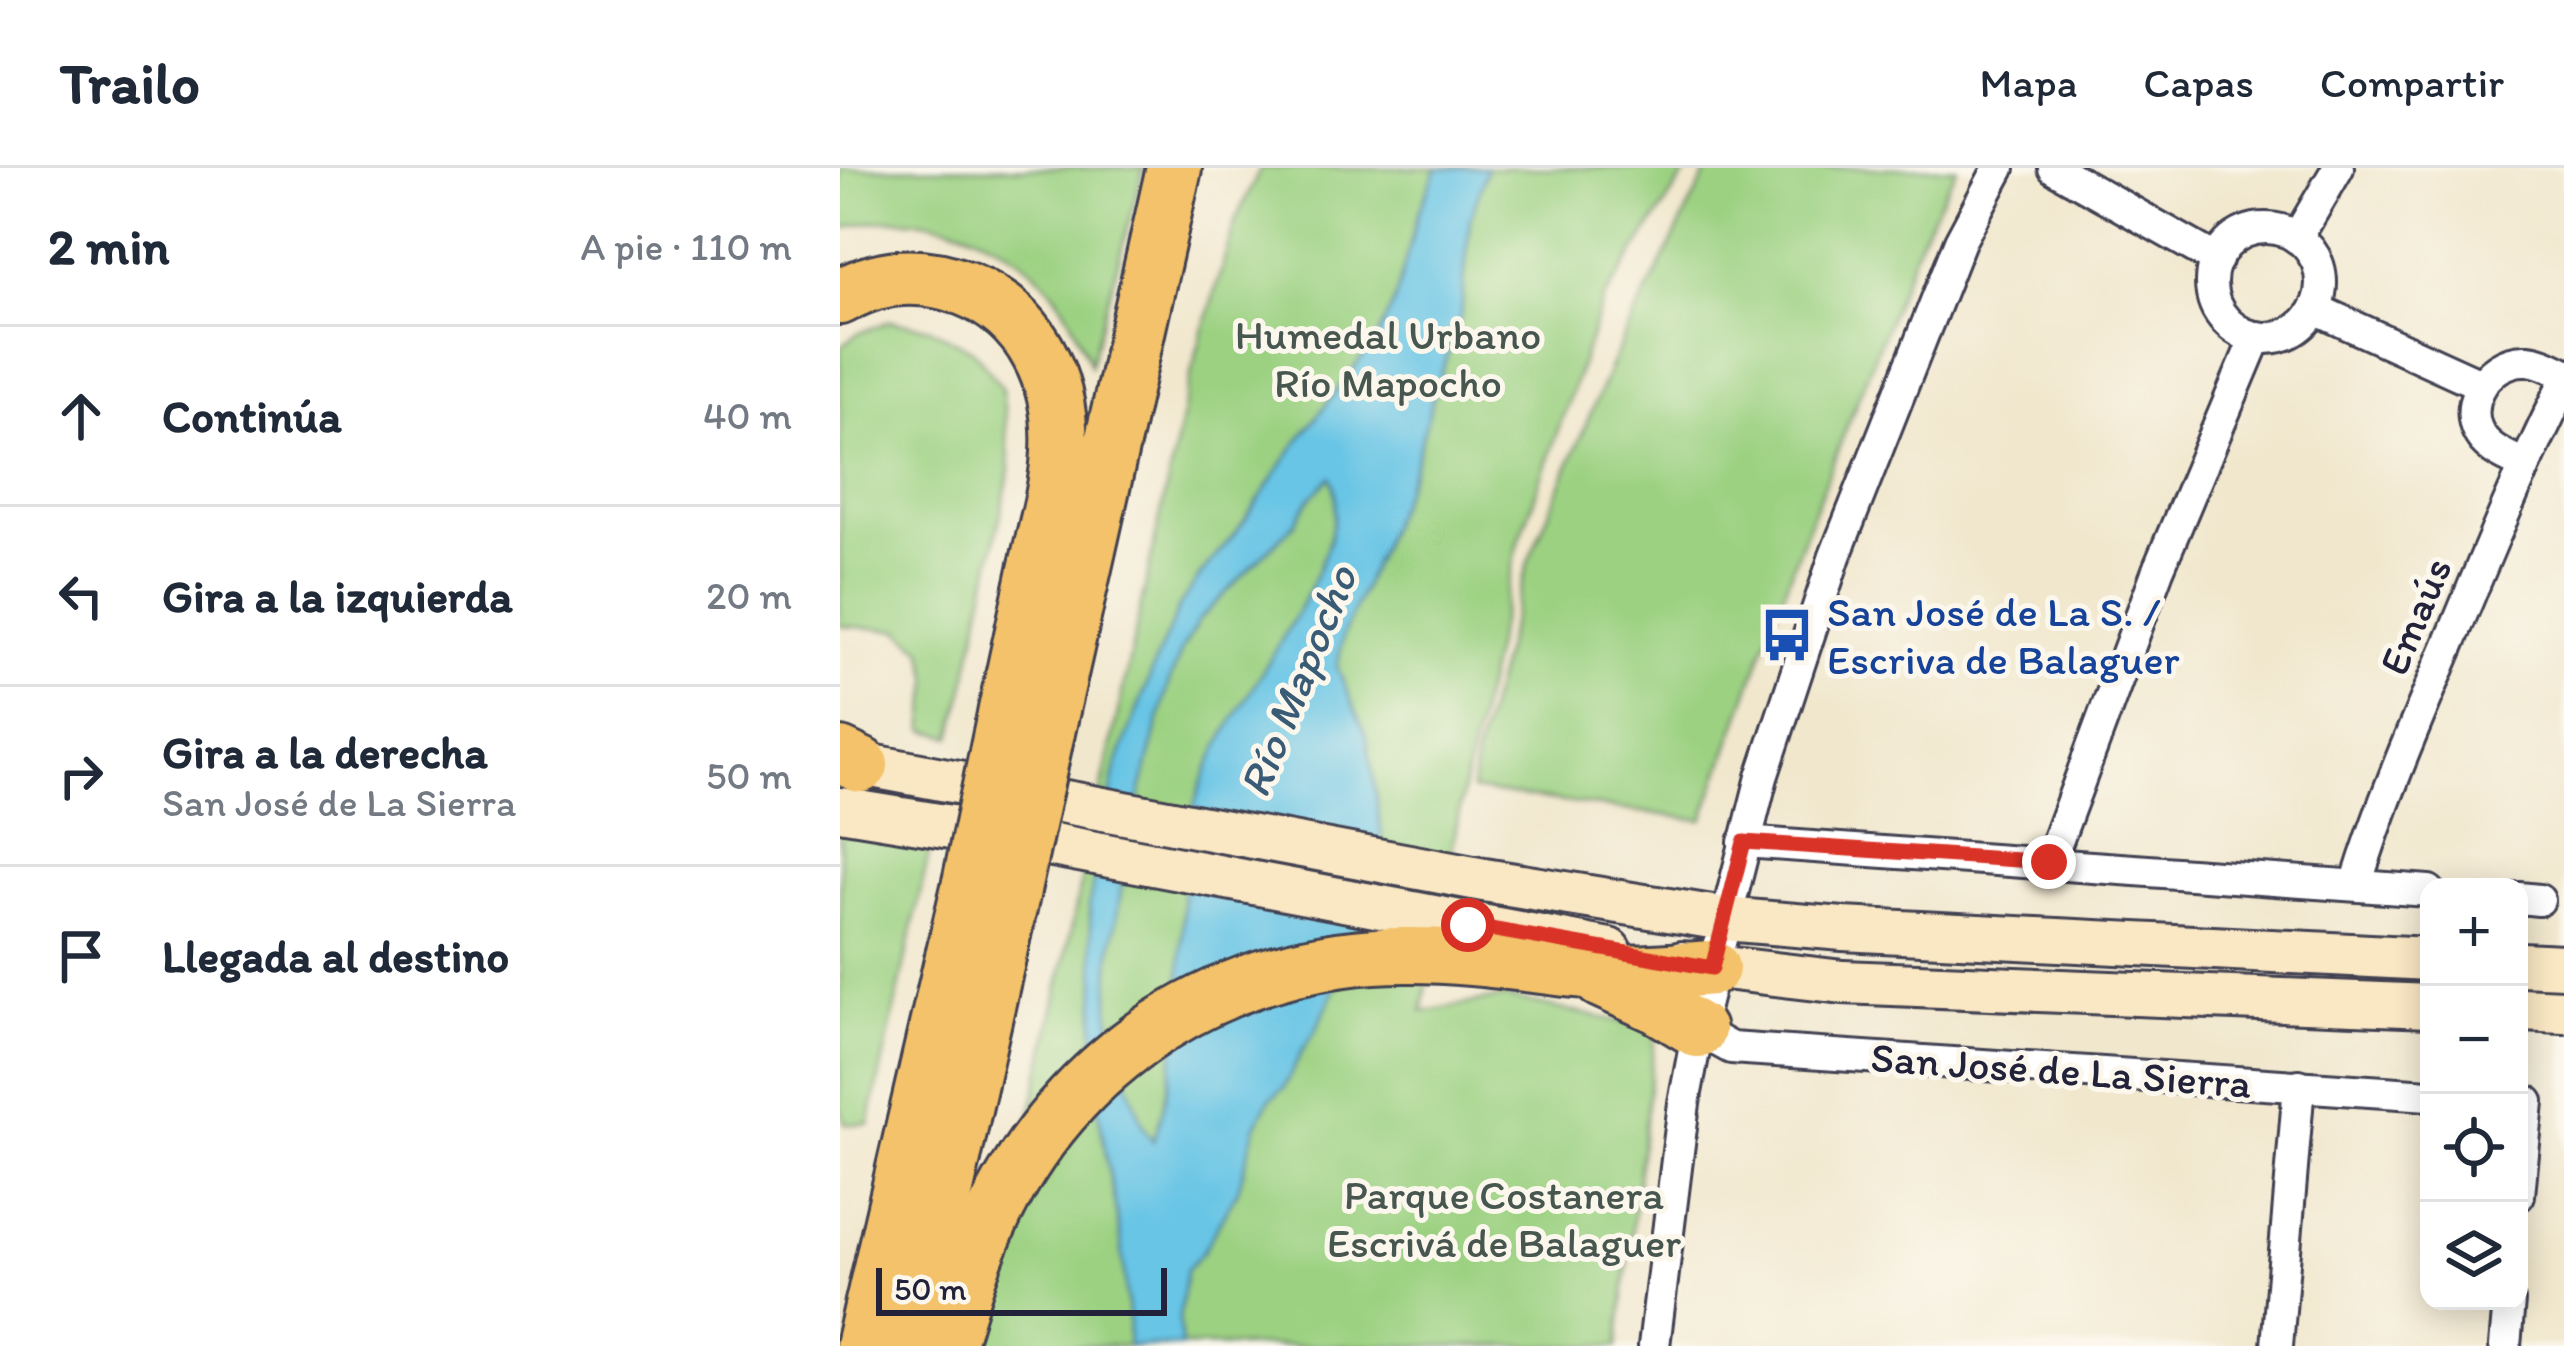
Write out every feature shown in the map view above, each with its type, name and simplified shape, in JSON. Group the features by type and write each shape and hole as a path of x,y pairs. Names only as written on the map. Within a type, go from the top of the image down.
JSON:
{"highway":[{"path":"911,1346 992,887 1025,728 1174,168"},
{"path":"840,297 902,276 974,292 1014,321 1049,371 1056,398 1059,454 1025,728"},
{"path":"862,1346 992,887"},
{"path":"946,1346 978,1251 1013,1179 1073,1098 1128,1047 1197,1004 1244,983 1284,970 1465,941 1576,970 1658,1006 1698,1030"},
{"path":"1576,970 1664,972 1718,944"}],"main road":[{"path":"845,772 1465,941 1718,944 1843,929 2420,959"},
{"path":"1003,814 1484,880 1718,944"},
{"name":"San José de La Sierra","path":"1718,944 1843,982 2420,1006"},
{"path":"2528,964 2564,966"},
{"path":"2528,1010 2564,1011"}],"street":[{"path":"1654,1346 1684,1103 1698,1030 1781,712 1835,556 1960,241 1999,168"},
{"path":"2054,168 2217,260"},
{"path":"2297,238 2338,168"},
{"path":"2261,229 2280,230 2297,238 2317,262 2320,294 2304,323 2290,333 2255,338 2226,322 2212,292 2212,276 2228,244 2243,233 2261,229"},
{"path":"2315,309 2480,384"},
{"path":"2049,862 2158,570 2255,338"},
{"path":"2524,465 2488,446 2476,427 2474,405 2480,384 2494,369 2513,361 2534,360 2564,373"},
{"name":"Emaús","path":"2356,885 2394,775 2524,465 2564,385"},
{"path":"1744,842 2420,890"},
{"name":"San José de La Sierra","path":"1698,1030 1731,1048 2420,1094"},
{"path":"2277,1346 2299,1085"},
{"path":"2505,1346 2508,1310"}],"green space":[{"path":"840,168 1144,168 1090,365 1067,312 1043,280 993,242 964,230 902,220 840,229"},
{"name":"Humedal Urbano Río Mapocho","path":"1261,168 1689,168 1604,299 1518,544 1468,764 1422,1012 1504,997 1656,1029 1618,1346 987,1346 1003,1245 1192,369 1236,219"},
{"path":"1709,168 1957,168 1920,239 1796,557 1703,820 1472,790 1475,757 1528,562 1614,358"},
{"path":"890,321 930,328 974,351 1002,387 1010,469 952,737 924,730 930,681 923,650 899,630 840,626 840,347 857,334"},
{"path":"840,832 930,849 869,1124 845,1124 840,1105"}],"water":[{"name":"Río Mapocho","path":"1437,168 1487,168 1470,219 1461,316 1414,467 1344,633 1337,667 1367,738 1382,836 1349,958 1284,1088 1269,1100 1256,1126 1238,1190 1202,1253 1186,1271 1179,1319 1182,1346 1128,1346 1121,1241 1098,1109 1089,905 1116,767 1180,605 1376,340 1395,300 1418,214","holes":["1331,477 1335,493 1331,531 1318,571 1212,761 1190,820 1183,860 1177,1030 1153,1141 1114,1044 1110,959 1130,834 1168,685 1199,620 1294,524"]}],"place":[{"name":"San José de La S. / Escriva de Balaguer","path":"1787,635"}],"route":[{"path":"1468,925 1712,968 1744,842 2049,862"}],"park label":[{"name":"Parque Costanera Escrivá de Balaguer","path":"1504,1218"}]}
